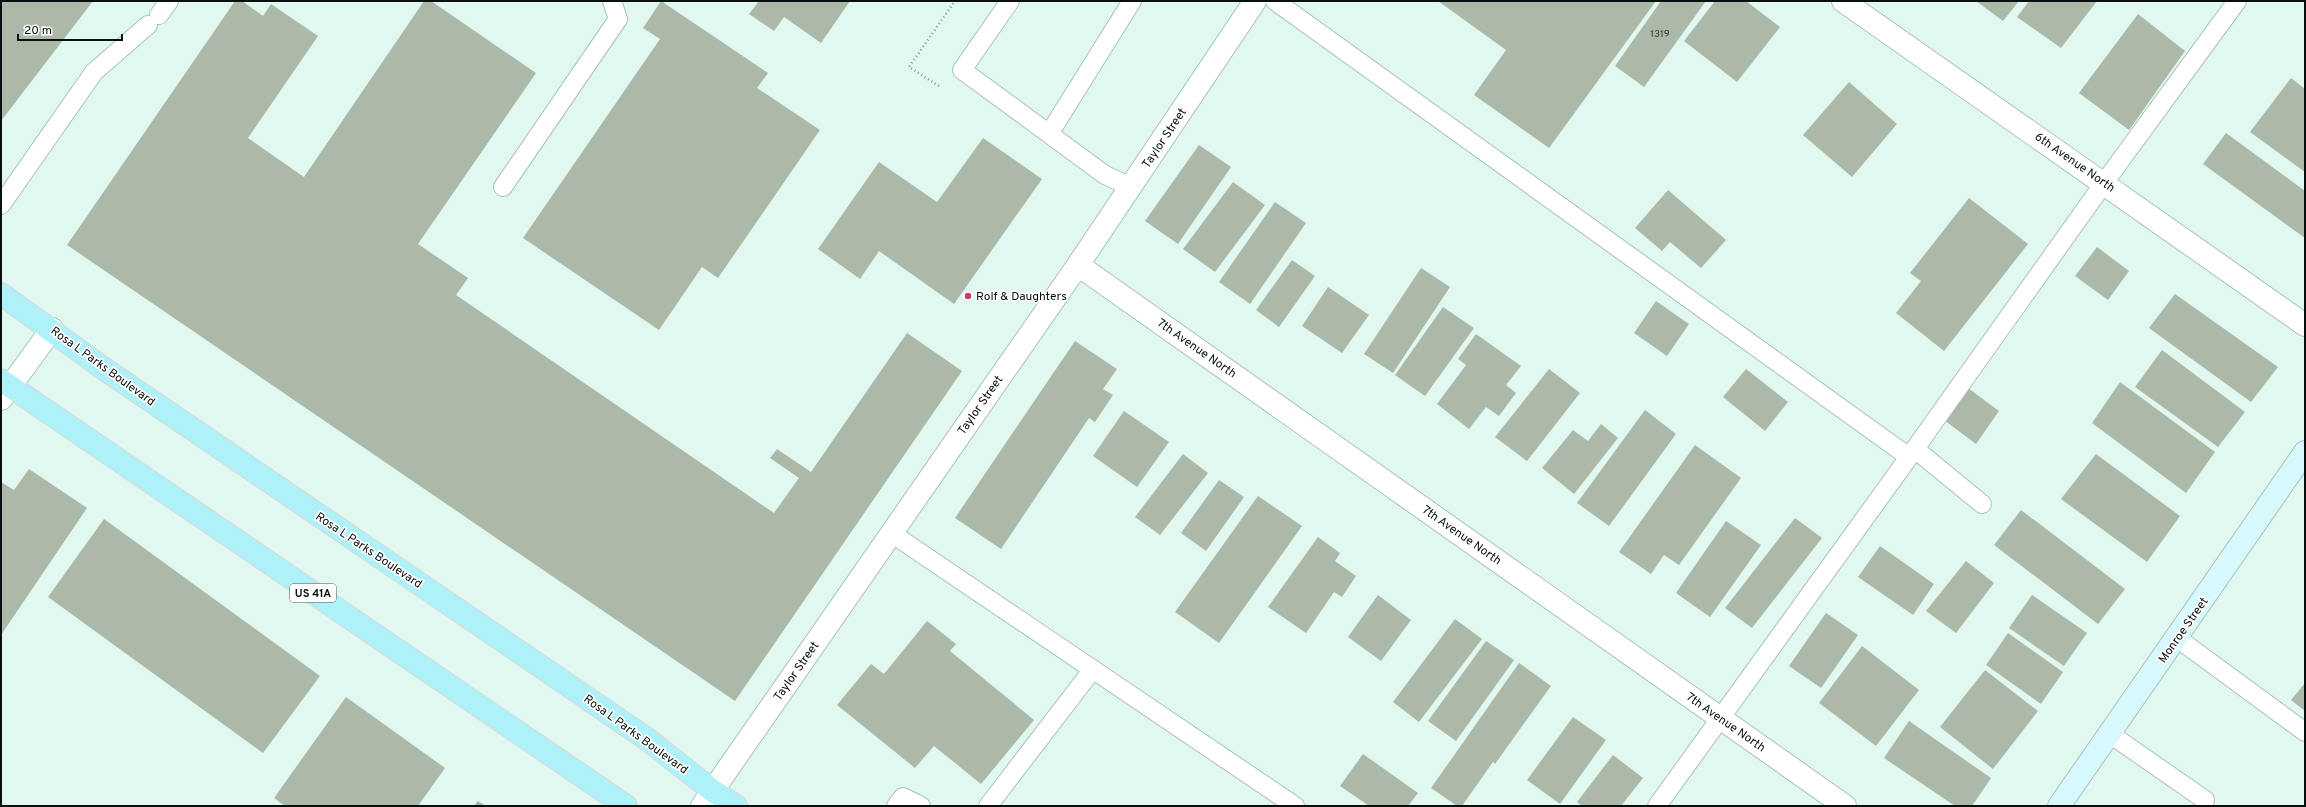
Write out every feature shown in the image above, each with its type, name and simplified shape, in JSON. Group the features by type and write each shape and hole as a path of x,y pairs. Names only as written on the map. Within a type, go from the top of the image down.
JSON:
{"main road":[{"name":"Rosa L Parks Boulevard","path":"1,294 52,329 100,366 647,739 708,798 736,806"},
{"name":"US 41A","path":"4,389 626,806"}],"street":[{"name":"Taylor Street","path":"708,798 1078,265 1255,1"},
{"name":"6th Avenue North","path":"1843,1 2305,325"},
{"name":"7th Avenue North","path":"1078,265 1845,806"},
{"path":"4,389 52,329"},
{"name":"Monroe Street","path":"2059,806 2178,638 2305,452"}],"lane":[{"path":"503,188 618,19 612,1"},
{"path":"1010,1 962,70 1105,175 1131,187"},
{"path":"1049,134 1132,1"},
{"path":"1275,1 1982,504"},
{"path":"1657,806 1912,453 2104,183 2237,1"},
{"path":"1,205 94,72 159,14"},
{"path":"891,533 1295,806"},
{"path":"2178,638 2305,732"},
{"path":"988,806 1093,670"},
{"path":"2110,734 2205,800"},
{"path":"896,806 903,797 922,806"}],"path":[{"path":"909,67 955,1"}],"building":[{"path":"1,1 93,1 1,121"},
{"path":"235,1 242,1 263,16 271,4 318,36 248,138 304,177 424,1 431,1 536,73 418,244 468,278 456,295 774,513 799,478 770,458 777,449 811,472 907,333 962,371 735,701 67,245"},
{"path":"661,1 768,73 757,88 820,130 718,278 702,267 659,330 523,238 660,39 643,28"},
{"path":"759,1 850,1 821,43 784,17 774,31 749,14"},
{"path":"1438,1 1656,1 1549,148 1474,95 1506,50"},
{"path":"1661,1 1706,1 1644,87 1615,66"},
{"path":"1715,1 1746,1 1780,27 1737,82 1684,41"},
{"path":"1976,1 2019,1 2003,21"},
{"path":"2029,1 2097,1 2061,48 2017,17"},
{"path":"2138,14 2185,51 2129,130 2079,93"},
{"path":"2291,78 2305,89 2305,172 2250,132"},
{"path":"1849,82 1897,124 1852,177 1803,135"},
{"path":"2226,133 2305,191 2305,238 2203,164"},
{"path":"983,138 1042,179 954,304 879,251 860,279 818,249 879,162 937,202"},
{"path":"1199,145 1231,167 1178,244 1145,221"},
{"path":"1233,182 1265,205 1215,272 1183,249"},
{"path":"1668,190 1726,240 1701,268 1670,242 1662,251 1635,228"},
{"path":"1969,198 2028,244 1944,351 1896,313 1921,281 1910,273"},
{"path":"1275,202 1306,223 1250,304 1219,282"},
{"path":"2097,247 2129,271 2108,300 2075,276"},
{"path":"1292,260 1315,276 1279,327 1256,310"},
{"path":"1421,268 1450,287 1393,373 1364,354"},
{"path":"1328,287 1369,315 1342,353 1302,326"},
{"path":"2175,294 2278,367 2251,402 2149,328"},
{"path":"1656,301 1689,324 1667,356 1634,333"},
{"path":"1443,307 1474,328 1425,396 1395,375"},
{"path":"1476,334 1521,366 1506,385 1516,393 1499,416 1486,407 1469,429 1437,404 1466,365 1458,359"},
{"path":"1075,341 1117,369 1103,389 1113,395 1095,422 1089,418 1001,549 955,518"},
{"path":"2162,350 2245,412 2218,447 2135,387"},
{"path":"1549,369 1580,393 1527,461 1495,437"},
{"path":"1746,369 1788,402 1765,431 1723,397"},
{"path":"2120,382 2215,452 2186,493 2092,423"},
{"path":"1968,388 1999,411 1976,444 1944,420"},
{"path":"1645,410 1676,434 1609,526 1577,503"},
{"path":"1124,411 1169,442 1137,487 1093,456"},
{"path":"1601,424 1618,438 1574,494 1542,468 1573,430 1588,441"},
{"path":"1695,445 1741,478 1679,565 1664,555 1651,574 1619,552"},
{"path":"1183,454 1208,473 1160,535 1135,517"},
{"path":"2096,454 2180,516 2147,562 2061,499"},
{"path":"29,469 87,508 1,635 1,482 14,490"},
{"path":"1219,480 1244,497 1206,551 1181,533"},
{"path":"1258,496 1302,526 1219,643 1175,612"},
{"path":"2021,510 2125,589 2098,624 1994,545"},
{"path":"1795,518 1822,538 1752,628 1725,608"},
{"path":"104,519 320,676 263,753 48,597"},
{"path":"1726,521 1761,545 1710,617 1676,593"},
{"path":"1318,537 1340,553 1335,561 1356,576 1342,597 1334,592 1306,633 1268,607"},
{"path":"1880,546 1934,584 1913,615 1858,577"},
{"path":"1966,561 1994,583 1956,633 1926,611"},
{"path":"1378,595 1411,620 1381,661 1348,637"},
{"path":"2032,595 2087,633 2064,666 2009,628"},
{"path":"1826,613 1858,635 1821,688 1789,666"},
{"path":"1455,619 1482,639 1419,722 1393,702"},
{"path":"927,621 956,644 950,651 1034,720 981,784 934,746 915,768 837,705 871,664 884,674"},
{"path":"2008,633 2063,672 2041,704 1986,665"},
{"path":"1486,641 1514,660 1456,741 1428,721"},
{"path":"1862,646 1919,690 1876,746 1819,703"},
{"path":"1519,663 1551,686 1495,764 1493,762 1462,806 1457,806 1431,788"},
{"path":"1985,670 2038,711 1993,769 1940,727"},
{"path":"2305,683 2305,711 2291,700"},
{"path":"346,697 445,768 418,806 285,806 274,798"},
{"path":"1573,717 1606,740 1560,804 1527,780"},
{"path":"1909,721 1991,778 1972,806 1955,806 1884,758"},
{"path":"1363,754 1418,793 1408,806 1369,806 1340,786"},
{"path":"1613,755 1643,778 1621,806 1582,806 1577,802"},
{"path":"478,801 486,806 474,806"}],"place":[{"name":"Rolf & Daughters","path":"968,296"}]}
